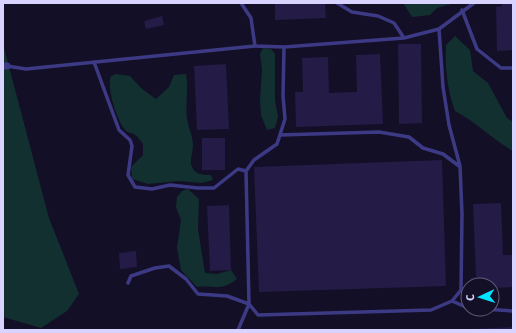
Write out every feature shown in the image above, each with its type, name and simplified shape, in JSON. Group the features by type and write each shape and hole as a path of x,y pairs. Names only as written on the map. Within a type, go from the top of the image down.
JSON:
{"lane":[{"path":"241,3 251,18 255,46"},
{"path":"337,3 352,12 378,16 394,23 404,38"},
{"path":"5,66 26,69 255,46 284,47 404,38 439,29 462,10 474,3"},
{"path":"462,10 477,49 501,68 513,68"},
{"path":"128,283 131,276 154,268 169,266 186,279 198,294 227,296 249,304 258,315 431,310 452,301 461,290 462,214 460,166 449,125 443,87 439,29"},
{"path":"238,330 249,304 246,171 254,160 277,144 285,119 283,96 284,47"},
{"path":"94,62 119,130 130,140 132,146 128,175 135,187 152,189 170,185 214,188 238,169 246,171"},
{"path":"280,135 379,132 409,137 423,148 443,154 460,166"},
{"path":"452,301 460,304"},
{"path":"500,310 513,311"}],"green space":[{"path":"403,3 455,3 437,8 430,15 412,17"},
{"path":"455,36 470,50 473,71 488,83 507,118 513,122 513,151 455,111 448,87 446,45"},
{"path":"3,44 49,218 79,294 67,311 41,328 3,317"},
{"path":"263,48 271,49 275,54 275,100 278,117 275,128 267,130 261,115 260,100 262,69 260,54"},
{"path":"116,74 130,76 141,88 156,99 169,87 174,75 186,74 187,118 193,142 191,165 198,173 203,175 211,175 213,180 202,183 178,181 148,184 132,179 131,167 143,155 143,144 134,134 126,131 116,113 111,96 110,81 111,76"},
{"path":"188,189 199,199 198,229 205,273 217,274 231,270 237,279 222,287 197,287 181,270 177,248 181,220 176,207 177,197 182,191"}],"building":[{"path":"275,3 325,4 326,18 275,20"},
{"path":"502,3 513,3 513,50 497,51 496,7 502,6"},
{"path":"162,16 164,25 146,29 144,21"},
{"path":"398,44 421,44 422,123 399,124"},
{"path":"380,54 383,124 296,127 295,92 303,92 302,58 328,57 329,93 357,92 356,55"},
{"path":"226,64 229,129 197,130 194,66"},
{"path":"202,138 225,138 225,170 202,170"},
{"path":"442,160 446,286 259,292 254,167"},
{"path":"501,203 503,255 513,255 513,287 500,288 500,277 476,277 473,204"},
{"path":"229,205 231,270 210,271 207,206"},
{"path":"136,251 137,267 120,269 119,253"},
{"path":"513,327 513,330 471,330 471,329"}]}
